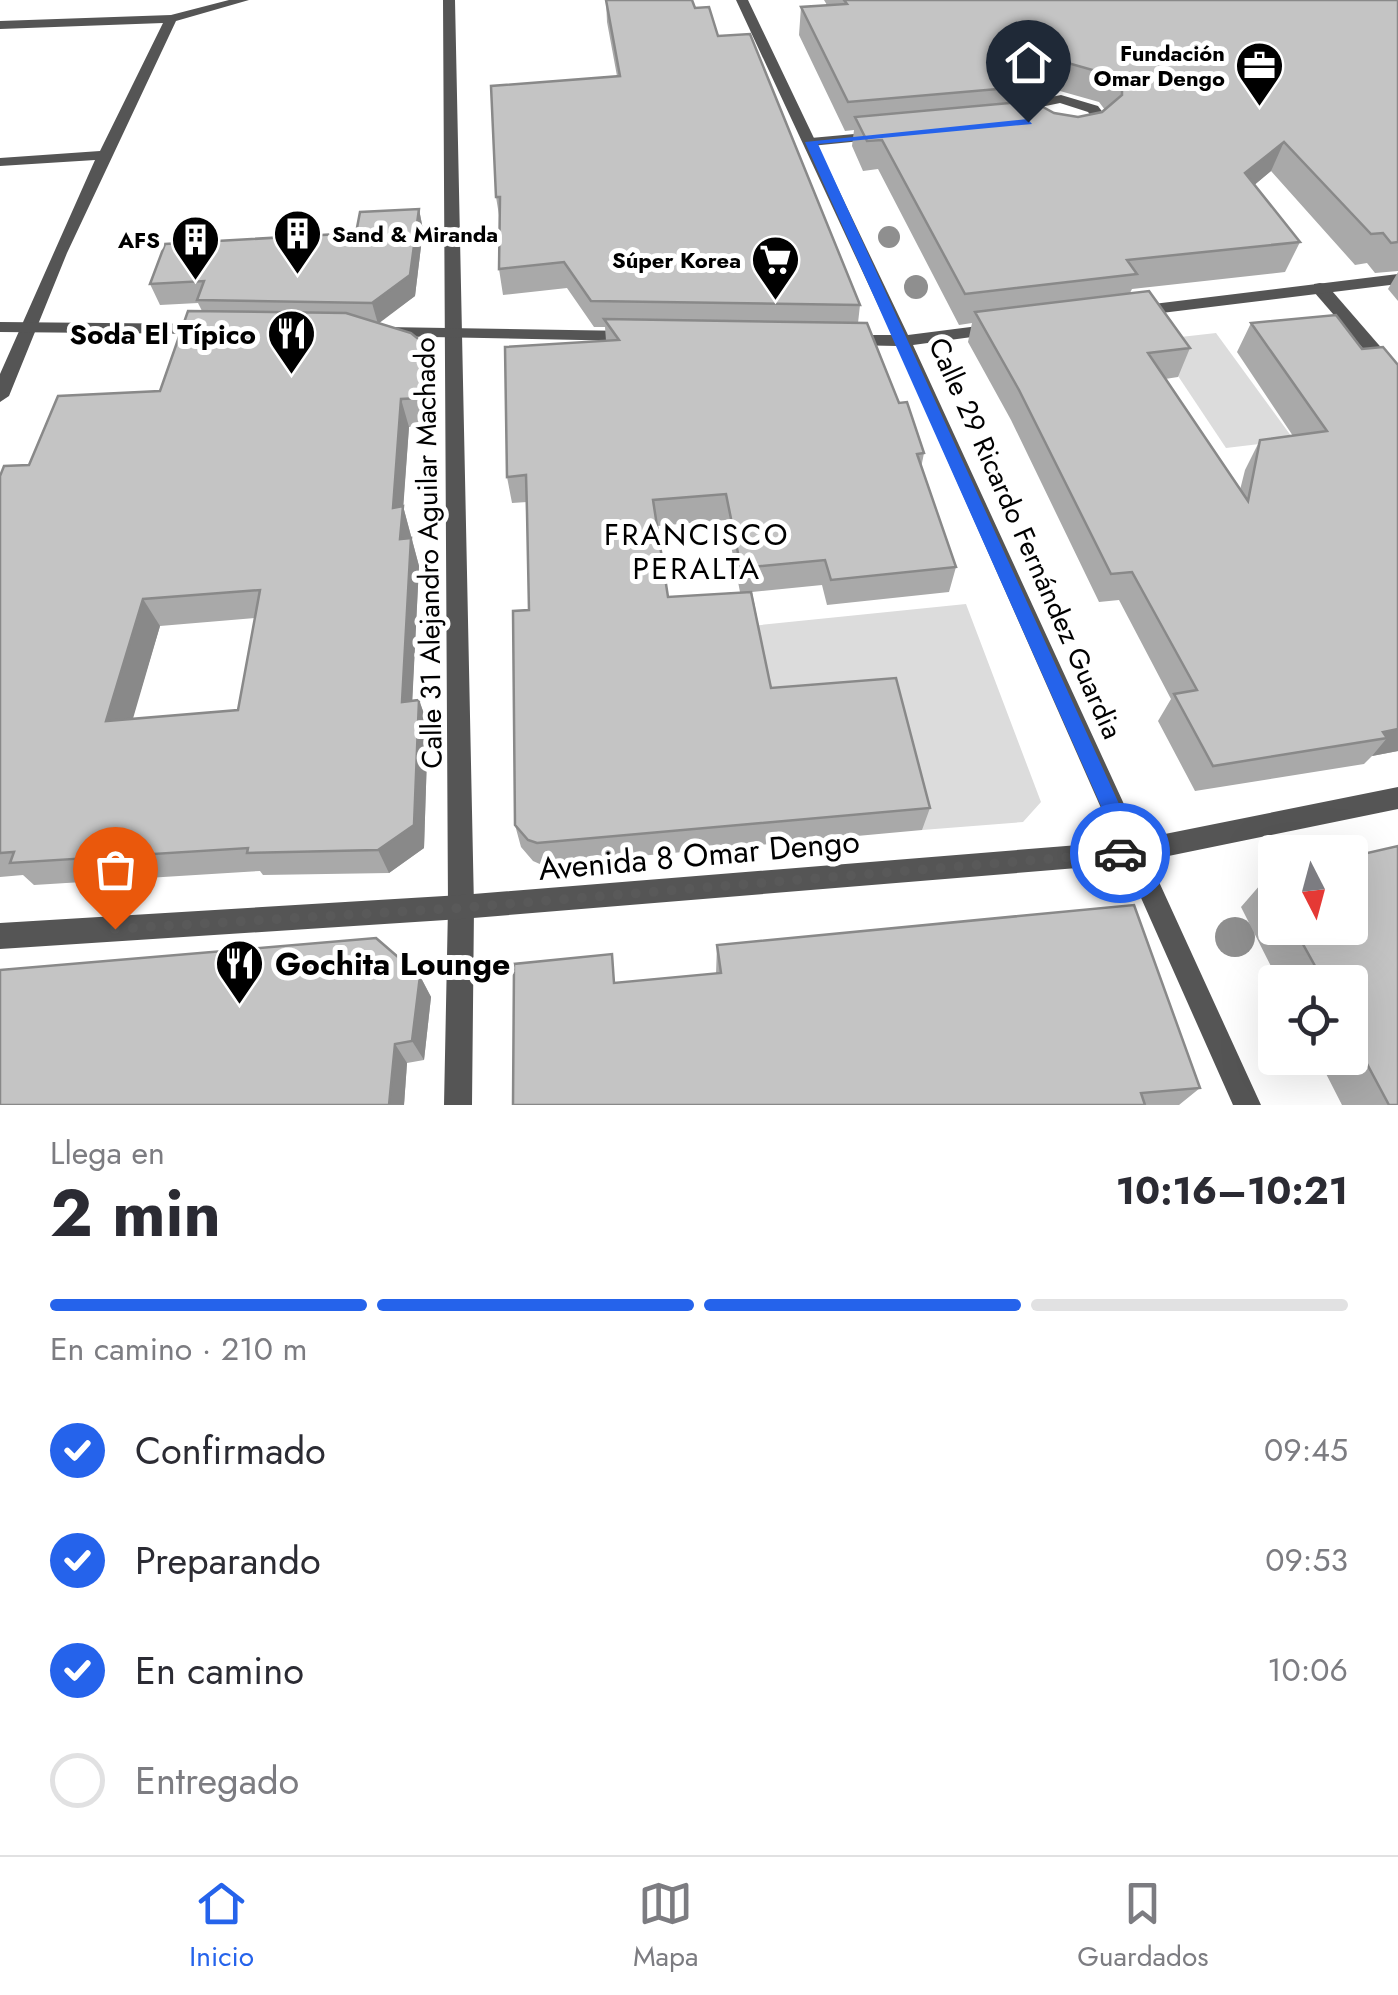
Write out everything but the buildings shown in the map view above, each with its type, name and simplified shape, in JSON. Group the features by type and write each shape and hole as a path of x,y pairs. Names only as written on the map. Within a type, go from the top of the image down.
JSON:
{"street":[{"path":"0,25 171,19 243,0"},
{"name":"Calle 31 Alejandro Aguilar Machado","path":"449,0 460,908 458,1105"},
{"name":"Calle 29 Ricardo Fernández Guardia","path":"742,0 903,341 1247,1105"},
{"path":"0,396 26,326 171,19"},
{"path":"1008,124 1028,122 1045,134 1072,138 1094,134 1103,122 1100,115 1084,104 1050,99 1031,105 1025,116 1028,122"},
{"path":"811,142 890,134"},
{"path":"0,162 104,155"},
{"path":"1111,314 1398,278"},
{"path":"1320,288 1398,378"},
{"path":"824,340 903,341 1016,326"},
{"path":"0,327 220,329"},
{"path":"375,331 648,336"},
{"name":"Avenida 8 Omar Dengo","path":"0,936 460,908 1131,852 1398,798"}],"shaded area":[{"path":"1216,333 1294,440 1226,448 1154,340"},
{"path":"966,604 1041,802 1023,822 922,830 890,702 769,712 751,626"}],"way so far":[{"path":"115,929 460,908 1120,853"}],"place":[{"name":"Fundación Omar Dengo","path":"1260,108"},
{"name":"Sand & Miranda","path":"297,276"},
{"name":"AFS","path":"195,282"},
{"name":"Súper Korea","path":"776,302"},
{"name":"Soda El Típico","path":"291,376"},
{"name":"Gochita Lounge","path":"240,1006"}],"district":[{"name":"FRANCISCO PERALTA","path":"697,552"}],"route":[{"path":"1028,122 811,142 1131,852 1120,853"}]}
